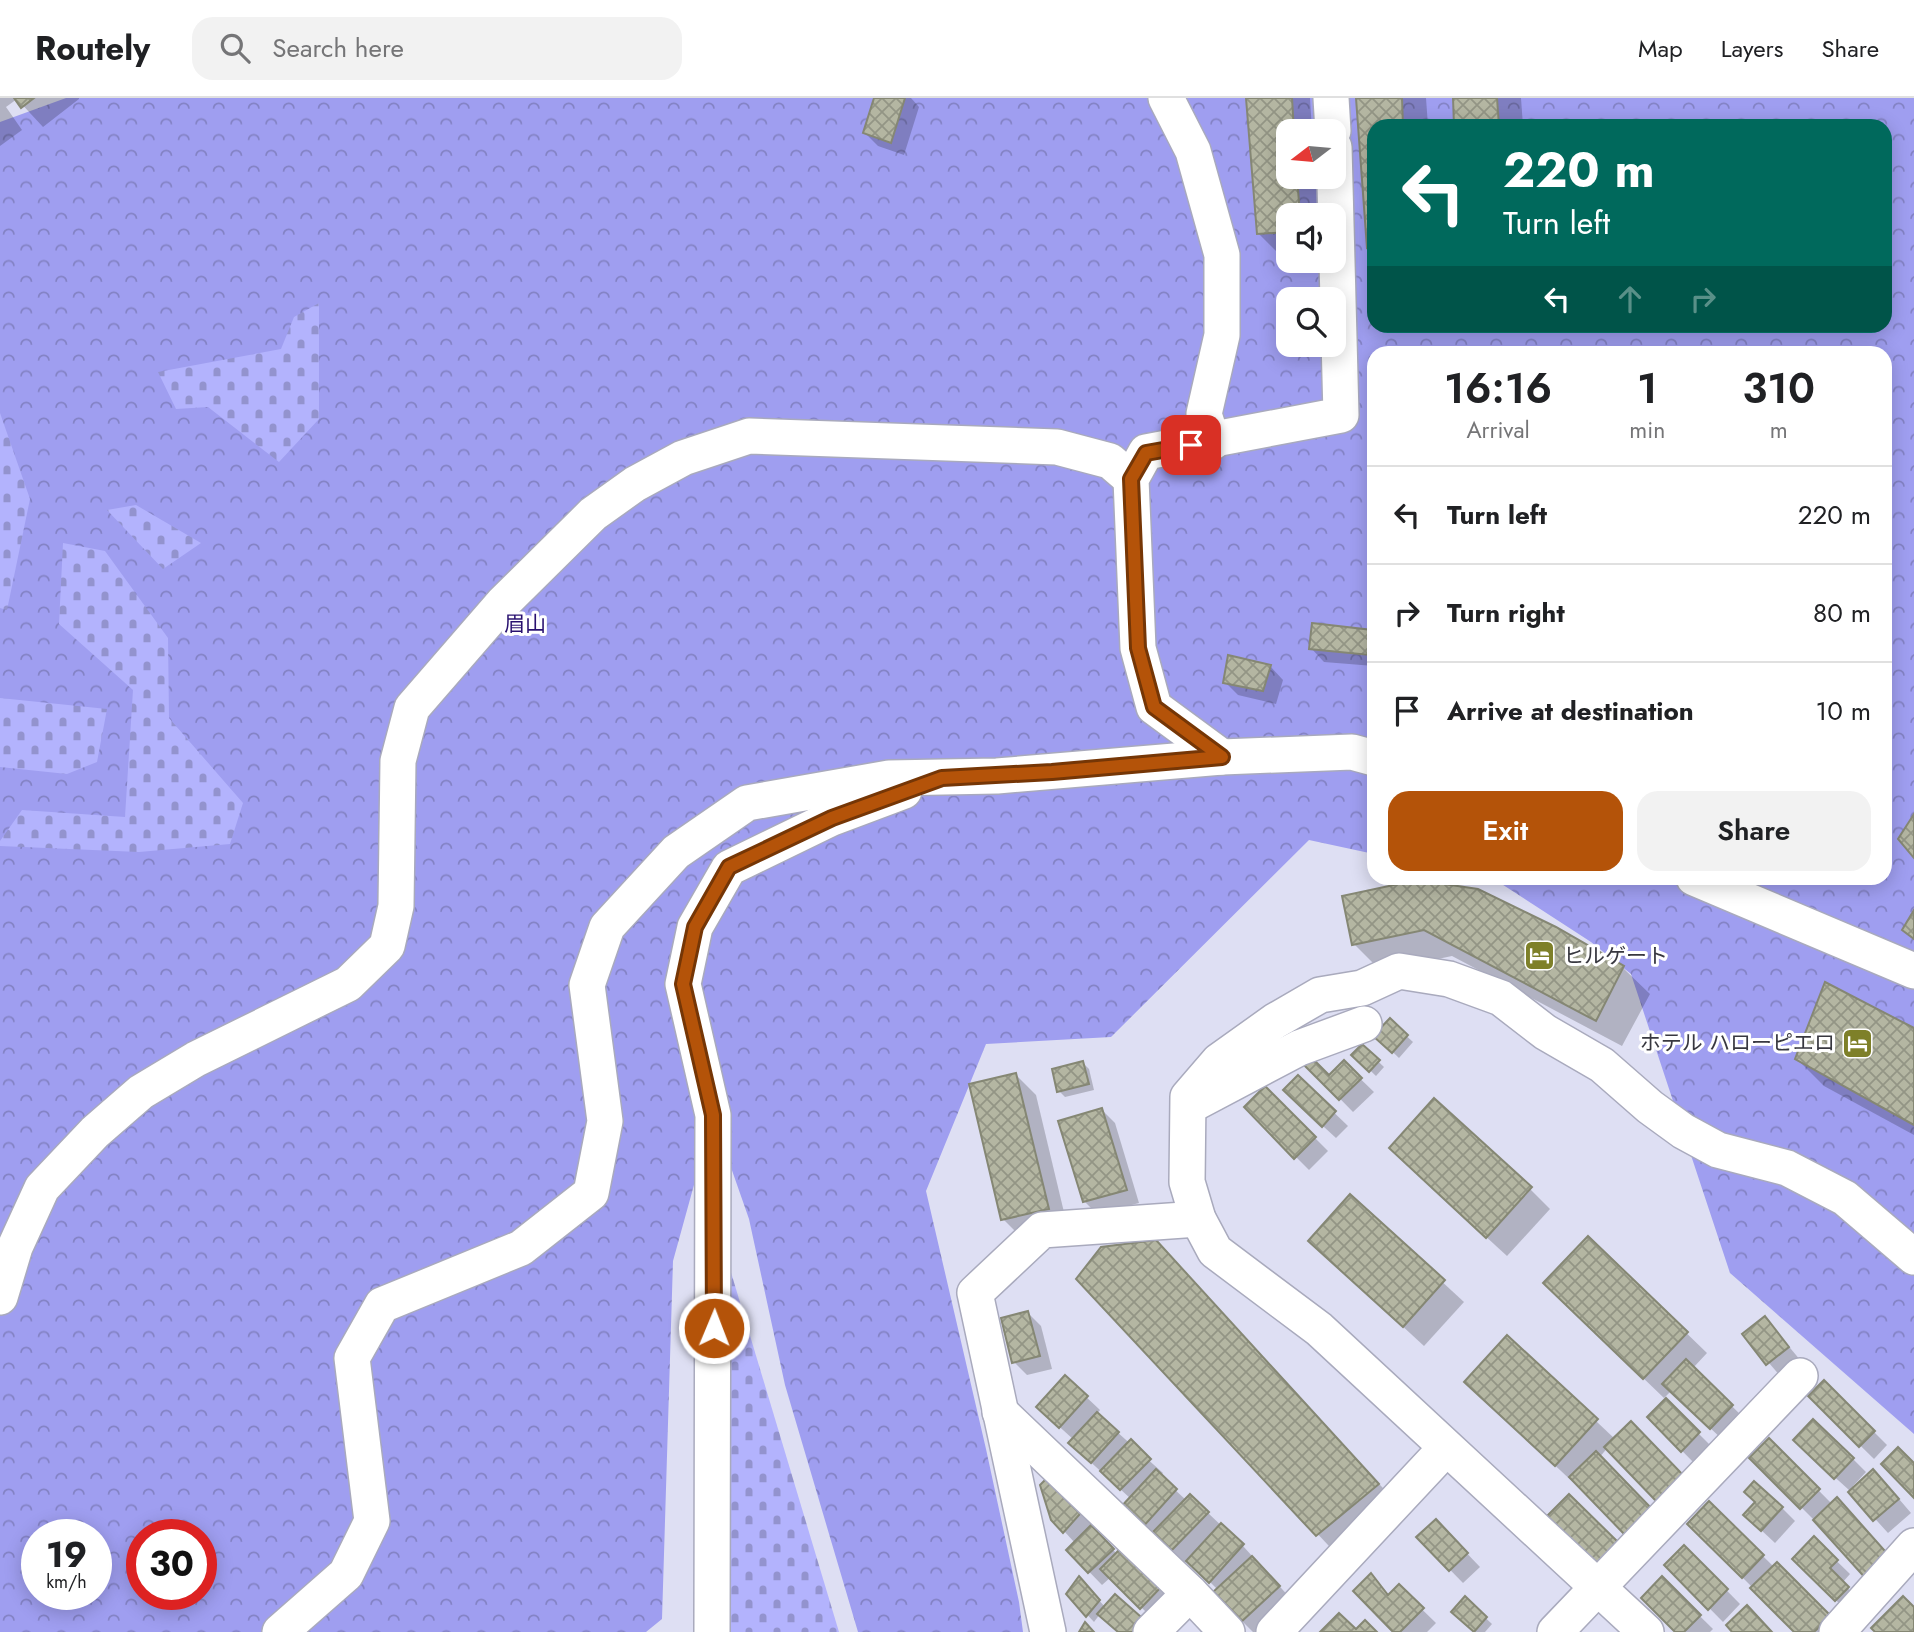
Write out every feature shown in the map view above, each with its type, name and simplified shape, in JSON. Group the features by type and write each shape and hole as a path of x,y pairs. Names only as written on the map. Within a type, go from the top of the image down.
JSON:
{"street":[{"path":"1166,98 1193,151 1222,254 1222,335 1204,414 1213,442"},
{"path":"1331,98 1332,119"},
{"path":"1222,757 1154,707 1138,648 1131,479 1146,453 1340,415 1335,189"},
{"path":"0,1297 15,1247 42,1188 95,1132 141,1092 196,1059 348,984 387,946 396,906 398,761 412,708 503,603 593,514 635,484 683,458 749,436 1057,447 1110,461 1131,479"},
{"path":"280,1632 346,1574 372,1521 352,1358 382,1305 521,1248 591,1194 606,1121 587,985 607,928 676,852 747,803 889,778 1052,772 1222,757 1352,752 1367,756"},
{"path":"712,1632 713,1115 683,984 695,927 729,867 832,818 942,778"},
{"path":"1711,885 1914,971"},
{"path":"1646,1632 1320,1329 1215,1251 1198,1219 1187,1182 1188,1097 1219,1061 1275,1021 1320,995 1362,988 1399,971 1449,979 1501,998 1545,1032 1573,1045 1602,1066 1683,1131 1718,1150 1787,1168 1845,1198 1914,1257"},
{"path":"1188,1107 1299,1048 1364,1024"},
{"path":"1048,1632 975,1293 1042,1230 1198,1219"},
{"path":"1555,1632 1800,1376"},
{"path":"1000,1412 1190,1593 1227,1632"},
{"path":"1274,1632 1446,1448"},
{"path":"1837,1632 1914,1546"},
{"path":"1151,1632 1190,1593"}],"green space":[{"name":"眉山","path":"66,98 1914,98 1914,1434 1730,1273 1631,974 1591,942 1503,885 1892,885 1892,346 1367,346 1367,852 1309,840 1111,1037 986,1044 926,1191 986,1449 1023,1632 858,1632 785,1385 749,1219 713,1116 673,1261 662,1619 646,1632 0,1632 0,122"},
{"path":"319,303 319,419 279,462 208,407 176,409 158,372 281,349 294,317"},
{"path":"0,413 30,499 7,610 0,608"},
{"path":"136,505 201,543 163,569 107,510"},
{"path":"63,543 105,551 168,638 169,718 243,803 230,844 139,852 0,846 0,841 22,810 125,817 133,690 59,624"},
{"path":"0,698 107,709 97,762 67,774 0,767"},
{"path":"727,1259 839,1632 722,1632"}],"building":[{"path":"14,98 34,98 21,108"},
{"path":"874,98 905,98 891,143 863,133"},
{"path":"1246,98 1292,98 1293,119 1276,119 1276,189 1298,189 1299,203 1276,203 1276,233 1257,234"},
{"path":"1356,98 1402,98 1403,119 1367,119 1367,248"},
{"path":"1453,98 1497,98 1498,119 1454,119"},
{"path":"1312,623 1367,629 1367,655 1309,649"},
{"path":"1228,655 1271,665 1263,691 1223,683"},
{"path":"1914,814 1914,858 1898,839"},
{"name":"ヒルゲート","path":"1394,885 1451,885 1478,889 1556,927 1624,966 1596,1021 1424,930 1352,945 1342,896"},
{"path":"1914,910 1914,939 1902,930"},
{"name":"ホテル ハローピエロ","path":"1825,982 1914,1028 1914,1125 1795,1059"},
{"path":"1390,1018 1408,1035 1392,1053 1373,1036"},
{"path":"1362,1044 1380,1060 1369,1072 1351,1055"},
{"path":"1310,1056 1329,1075 1344,1060 1362,1078 1339,1100 1302,1063"},
{"path":"1083,1061 1089,1084 1057,1092 1052,1069"},
{"path":"1016,1073 1049,1209 1001,1220 969,1084"},
{"path":"1298,1075 1336,1111 1322,1127 1283,1090"},
{"path":"1265,1086 1316,1137 1294,1159 1244,1107"},
{"path":"1434,1098 1532,1187 1486,1238 1389,1148"},
{"path":"1102,1108 1127,1190 1083,1202 1058,1121"},
{"path":"1350,1194 1445,1280 1403,1327 1308,1241"},
{"path":"1588,1236 1688,1332 1643,1379 1543,1283"},
{"path":"1156,1240 1379,1484 1316,1536 1076,1279 1101,1247"},
{"path":"1028,1311 1040,1356 1012,1363 1001,1318"},
{"path":"1765,1316 1789,1347 1766,1365 1742,1334"},
{"path":"1507,1335 1598,1419 1555,1466 1464,1382"},
{"path":"1686,1359 1733,1405 1710,1429 1662,1384"},
{"path":"1065,1375 1088,1396 1059,1428 1036,1407"},
{"path":"1824,1380 1875,1431 1859,1447 1808,1396"},
{"path":"1666,1398 1700,1432 1681,1452 1647,1417"},
{"path":"1097,1412 1119,1432 1091,1463 1068,1443"},
{"path":"1813,1419 1854,1458 1834,1479 1793,1440"},
{"path":"1631,1421 1684,1476 1657,1502 1604,1447"},
{"path":"1769,1438 1820,1489 1800,1509 1749,1458"},
{"path":"1131,1439 1151,1459 1120,1490 1100,1471"},
{"path":"1898,1447 1914,1463 1914,1498 1881,1464"},
{"path":"1596,1451 1653,1510 1626,1536 1569,1477"},
{"path":"1156,1469 1177,1489 1141,1529 1119,1509"},
{"path":"1873,1469 1899,1499 1873,1521 1848,1492"},
{"path":"1053,1472 1087,1506 1063,1533 1051,1520 1040,1485"},
{"path":"1754,1481 1783,1507 1761,1531 1743,1515 1755,1502 1744,1492"},
{"path":"1190,1494 1209,1512 1169,1553 1151,1534"},
{"path":"1569,1494 1619,1543 1597,1565 1547,1516"},
{"path":"1837,1497 1892,1559 1868,1581 1813,1520"},
{"path":"1709,1501 1764,1555 1742,1578 1687,1524"},
{"path":"1436,1519 1468,1553 1449,1571 1416,1537"},
{"path":"1221,1523 1244,1544 1209,1583 1186,1561"},
{"path":"1091,1525 1114,1549 1088,1573 1066,1550"},
{"path":"1814,1536 1838,1560 1830,1568 1849,1587 1835,1601 1792,1559"},
{"path":"1124,1545 1164,1584 1140,1609 1100,1569"},
{"path":"1684,1545 1728,1589 1708,1610 1664,1565"},
{"path":"1252,1556 1280,1586 1241,1622 1213,1592"},
{"path":"1777,1562 1831,1616 1814,1632 1794,1632 1750,1588"},
{"path":"1371,1573 1388,1595 1399,1584 1424,1608 1400,1632 1393,1632 1353,1591"},
{"path":"1079,1576 1100,1600 1086,1617 1066,1594"},
{"path":"1662,1576 1701,1615 1684,1632 1675,1632 1641,1598"},
{"path":"1115,1594 1148,1623 1140,1632 1118,1632 1097,1614"},
{"path":"1465,1596 1487,1617 1474,1632 1451,1612"},
{"path":"1903,1596 1914,1607 1914,1632 1875,1632 1871,1628"},
{"path":"1747,1605 1772,1632 1732,1632 1726,1625"},
{"path":"1339,1613 1356,1629 1365,1620 1377,1632 1320,1632"},
{"path":"1085,1622 1094,1632 1079,1632"}],"place":[{"name":"ヒルゲート","path":"1540,956"},
{"name":"ホテル ハローピエロ","path":"1858,1043"}],"route":[{"path":"714,1328 713,1115 683,984 695,927 729,867 832,818 942,778 1052,772 1222,757 1154,707 1138,648 1131,479 1146,453 1191,445"}]}
